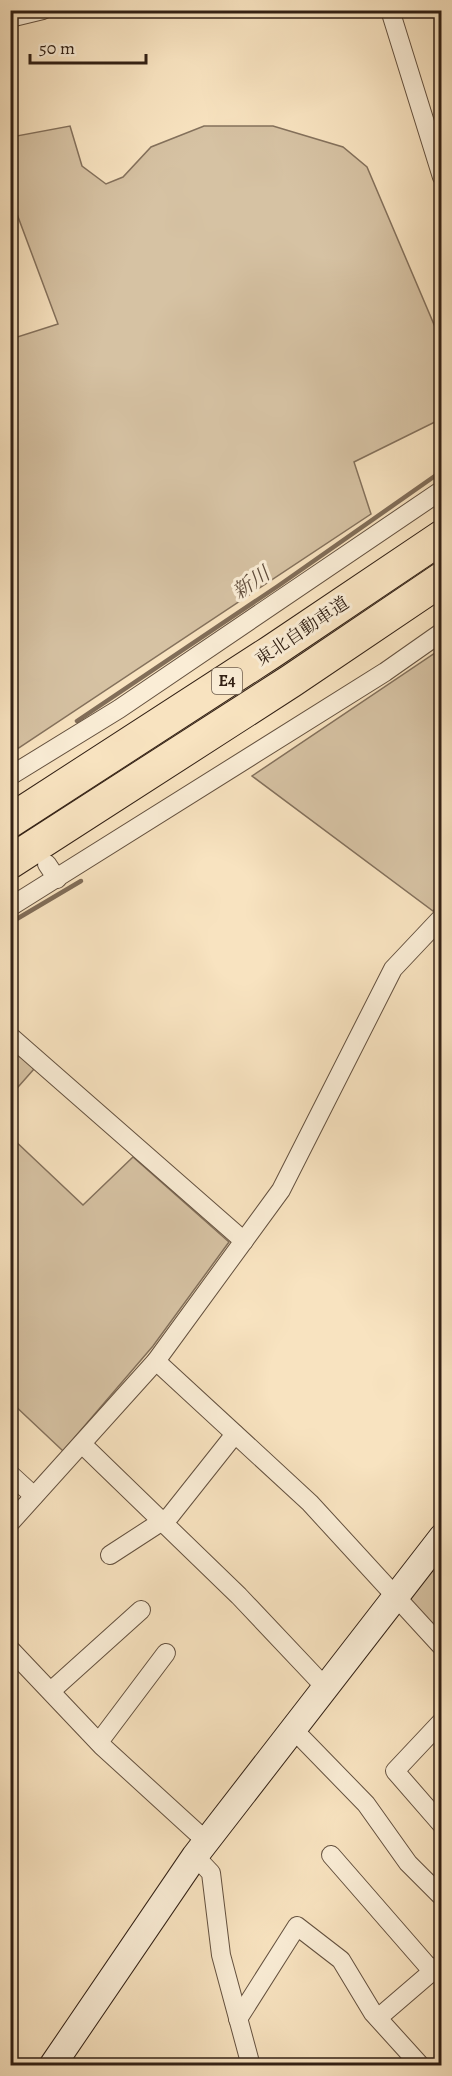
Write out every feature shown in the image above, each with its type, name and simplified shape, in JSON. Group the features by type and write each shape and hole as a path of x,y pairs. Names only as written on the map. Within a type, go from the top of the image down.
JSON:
{"highway":[{"name":"東北自動車道","path":"10,821 271,652 441,537"},
{"name":"東北自動車道","path":"10,862 291,681 441,579"}],"street":[{"path":"10,18 43,10"},
{"path":"390,10 441,177"},
{"path":"10,777 119,708 441,490"},
{"path":"10,907 52,872 385,672 441,632"},
{"path":"10,1523 156,1361 281,1190 393,969 441,917"},
{"path":"10,1036 244,1241"},
{"path":"156,1361 310,1503 441,1647"},
{"path":"110,1554 170,1516 235,1434"},
{"path":"82,1444 163,1521 325,1687"},
{"path":"10,1474 34,1496"},
{"path":"52,2066 201,1849 441,1537"},
{"path":"51,1691 141,1610"},
{"path":"10,1649 201,1849 211,1873 221,1954 251,2066"},
{"path":"99,1742 166,1653"},
{"path":"441,1721 395,1771 441,1825"},
{"path":"293,1729 366,1804 408,1863 441,1897"},
{"path":"331,1855 437,1967 378,2018"},
{"path":"238,2019 297,1926 341,1960 378,2018 421,2066"}],"shaded area":[{"path":"70,126 82,166 106,184 123,177 151,147 204,126 273,126 343,147 367,167 441,341 441,419 354,462 371,514 11,753 11,339 58,324 11,198 11,137"},
{"path":"441,649 442,902 433,911 252,776"},
{"path":"10,1043 34,1069 11,1095 10,1095"},
{"path":"11,1137 83,1205 133,1157 229,1242 153,1346 63,1451 11,1402"},
{"path":"441,1553 441,1635 407,1596"}],"waterway":[{"name":"新川","path":"77,721 278,586 442,471"},
{"name":"新川","path":"10,923 81,881"}]}
